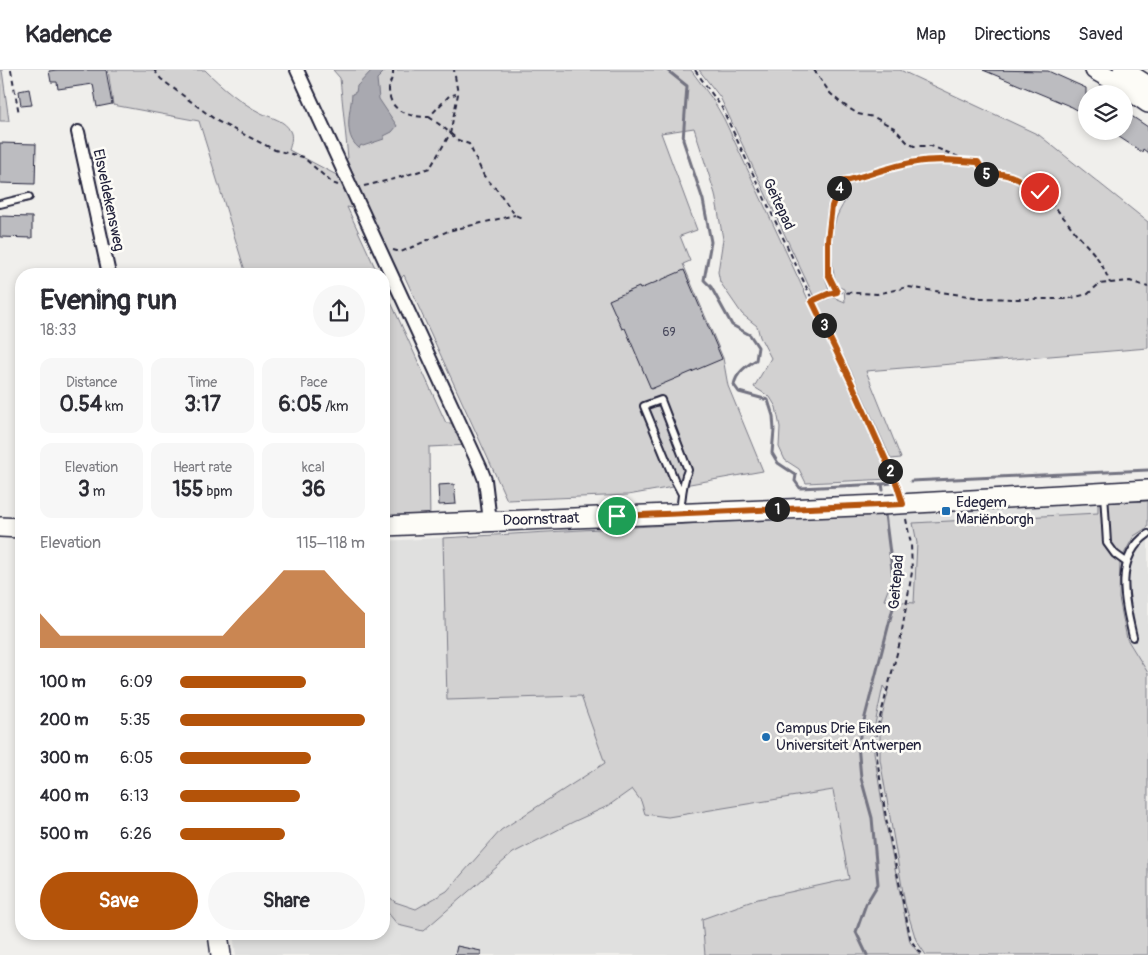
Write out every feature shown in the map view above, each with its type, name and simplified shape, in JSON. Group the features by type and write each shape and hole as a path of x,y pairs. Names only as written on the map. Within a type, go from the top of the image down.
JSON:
{"street":[{"path":"297,70 388,268"},
{"path":"1095,70 1122,85 1148,103"},
{"path":"1123,70 1148,86"},
{"name":"Elsveldekensweg","path":"78,132 108,268"},
{"path":"390,272 485,480 490,521"},
{"name":"Doornstraat","path":"390,526 903,504 1148,490"},
{"path":"0,527 15,528"},
{"path":"219,940 221,955"}],"lane":[{"path":"0,204 29,197"},
{"path":"680,513 684,480 688,470 661,400 644,406 682,494"},
{"path":"1104,493 1107,543 1115,554 1126,562"},
{"path":"1133,637 1124,597 1126,562 1138,540 1148,534"}],"path":[{"path":"12,70 19,114"},
{"path":"154,70 161,79 217,122 275,150 303,157 332,183 352,189 430,168 450,134 458,94 454,70"},
{"path":"393,70 394,74 389,87 390,100 396,107 405,114 428,117 458,140 469,144 484,176 498,191 515,215 522,218"},
{"name":"Geitepad","path":"695,70 722,108 852,384 897,485 903,504 911,544 912,572 900,642 878,725 877,758 886,818 911,941 923,955"},
{"path":"814,70 830,93 858,114 874,117 894,128 908,143 914,146 931,146 971,162"},
{"path":"428,117 449,96 458,94"},
{"path":"837,292 828,274 828,240 832,206 841,182 916,162 941,160 978,162 986,175 995,172 1015,177 1040,192 1058,209 1101,262 1110,283"},
{"path":"390,250 401,252 448,231 515,215"},
{"path":"812,301 837,292 877,294 908,287 981,298 1067,298 1088,294 1098,284 1130,281 1148,287"}],"shaded area":[{"path":"0,70 2,70 9,121 0,121"},
{"path":"108,70 205,70 224,88 246,104 285,124 291,135 289,150 348,181 340,163 348,158 340,78 333,70 691,70 724,119 876,445 890,479 806,483 799,469 785,460 779,447 780,427 776,407 770,397 754,387 771,358 760,337 757,326 742,314 720,282 718,272 723,239 715,194 694,128 661,133 697,230 680,236 690,261 683,264 723,358 728,386 763,471 628,495 507,500 404,275 396,284 362,210 347,207 375,268 244,268 199,121 113,105"},
{"path":"372,70 386,70 377,79 379,99 397,126 392,132 384,136 384,139 361,145 359,148 354,143 349,129 352,94 356,92 357,86"},
{"path":"699,70 900,70 1039,135 1148,222 1148,348 866,371 901,458 891,459 852,373 816,303 833,297 845,302 844,289 837,286 831,251 834,224 848,195 833,192 828,205 824,274 829,289 814,297 720,97"},
{"path":"390,300 446,423 460,423 470,445 429,447 430,524 390,526"},
{"name":"Campus Drie Eiken Universiteit Antwerpen","path":"1148,501 1148,955 236,955 234,940 390,940 390,541 924,511"},
{"name":"Campus Drie Eiken Universiteit Antwerpen","path":"1148,501 1148,527 1134,536 1120,561 1119,598 1127,639 1148,673 1148,955 926,955 916,940 905,904 880,759 880,724 888,693 883,686 874,729 874,752 884,815 910,942 920,955 705,955 702,919 758,899 849,879 833,790 668,817 645,814 641,801 632,789 608,806 513,853 423,931 398,925 390,915 390,897 395,902 416,909 447,891 501,830 605,763 581,696 447,700 443,538 885,514 893,577 884,600 914,603 917,543 913,523 1098,513 1098,503"}],"building":[{"path":"106,70 112,104 97,107 93,84 58,89 57,82 51,82 49,71"},
{"path":"983,70 1048,71 1079,85 1078,110"},
{"path":"29,89 32,105 21,106 19,91"},
{"path":"1133,117 1148,127 1148,153 1143,149 1142,152 1124,140 1133,140"},
{"path":"0,143 36,144 35,184 0,183"},
{"path":"0,216 32,217 32,238 0,237"},
{"path":"684,270 722,359 651,389 625,328 622,329 609,300"},
{"path":"454,484 456,504 439,505 438,485"},
{"path":"457,946 481,951 481,955 455,955"}],"waterway":[{"path":"667,70 687,86 683,140 703,200 711,242 704,280 711,287 732,325 750,335 758,347 756,360 739,373 734,385 739,392 768,400 773,416 772,453 778,463 796,475 795,481 800,488 882,484 883,490"},
{"path":"911,481 1148,470"},
{"path":"883,484 892,483"},
{"path":"867,955 856,932 866,904 878,884 872,818 861,778 858,744 894,604 893,577 885,514"}],"place":[{"name":"Edegem Mariënborgh","path":"946,511"},
{"name":"Campus Drie Eiken Universiteit Antwerpen","path":"766,737"}],"route":[{"path":"617,516 903,504 897,485 852,384 812,301 837,292 828,274 828,240 832,206 841,182 916,162 941,160 978,162 986,175 995,172 1015,177 1040,192"}]}
